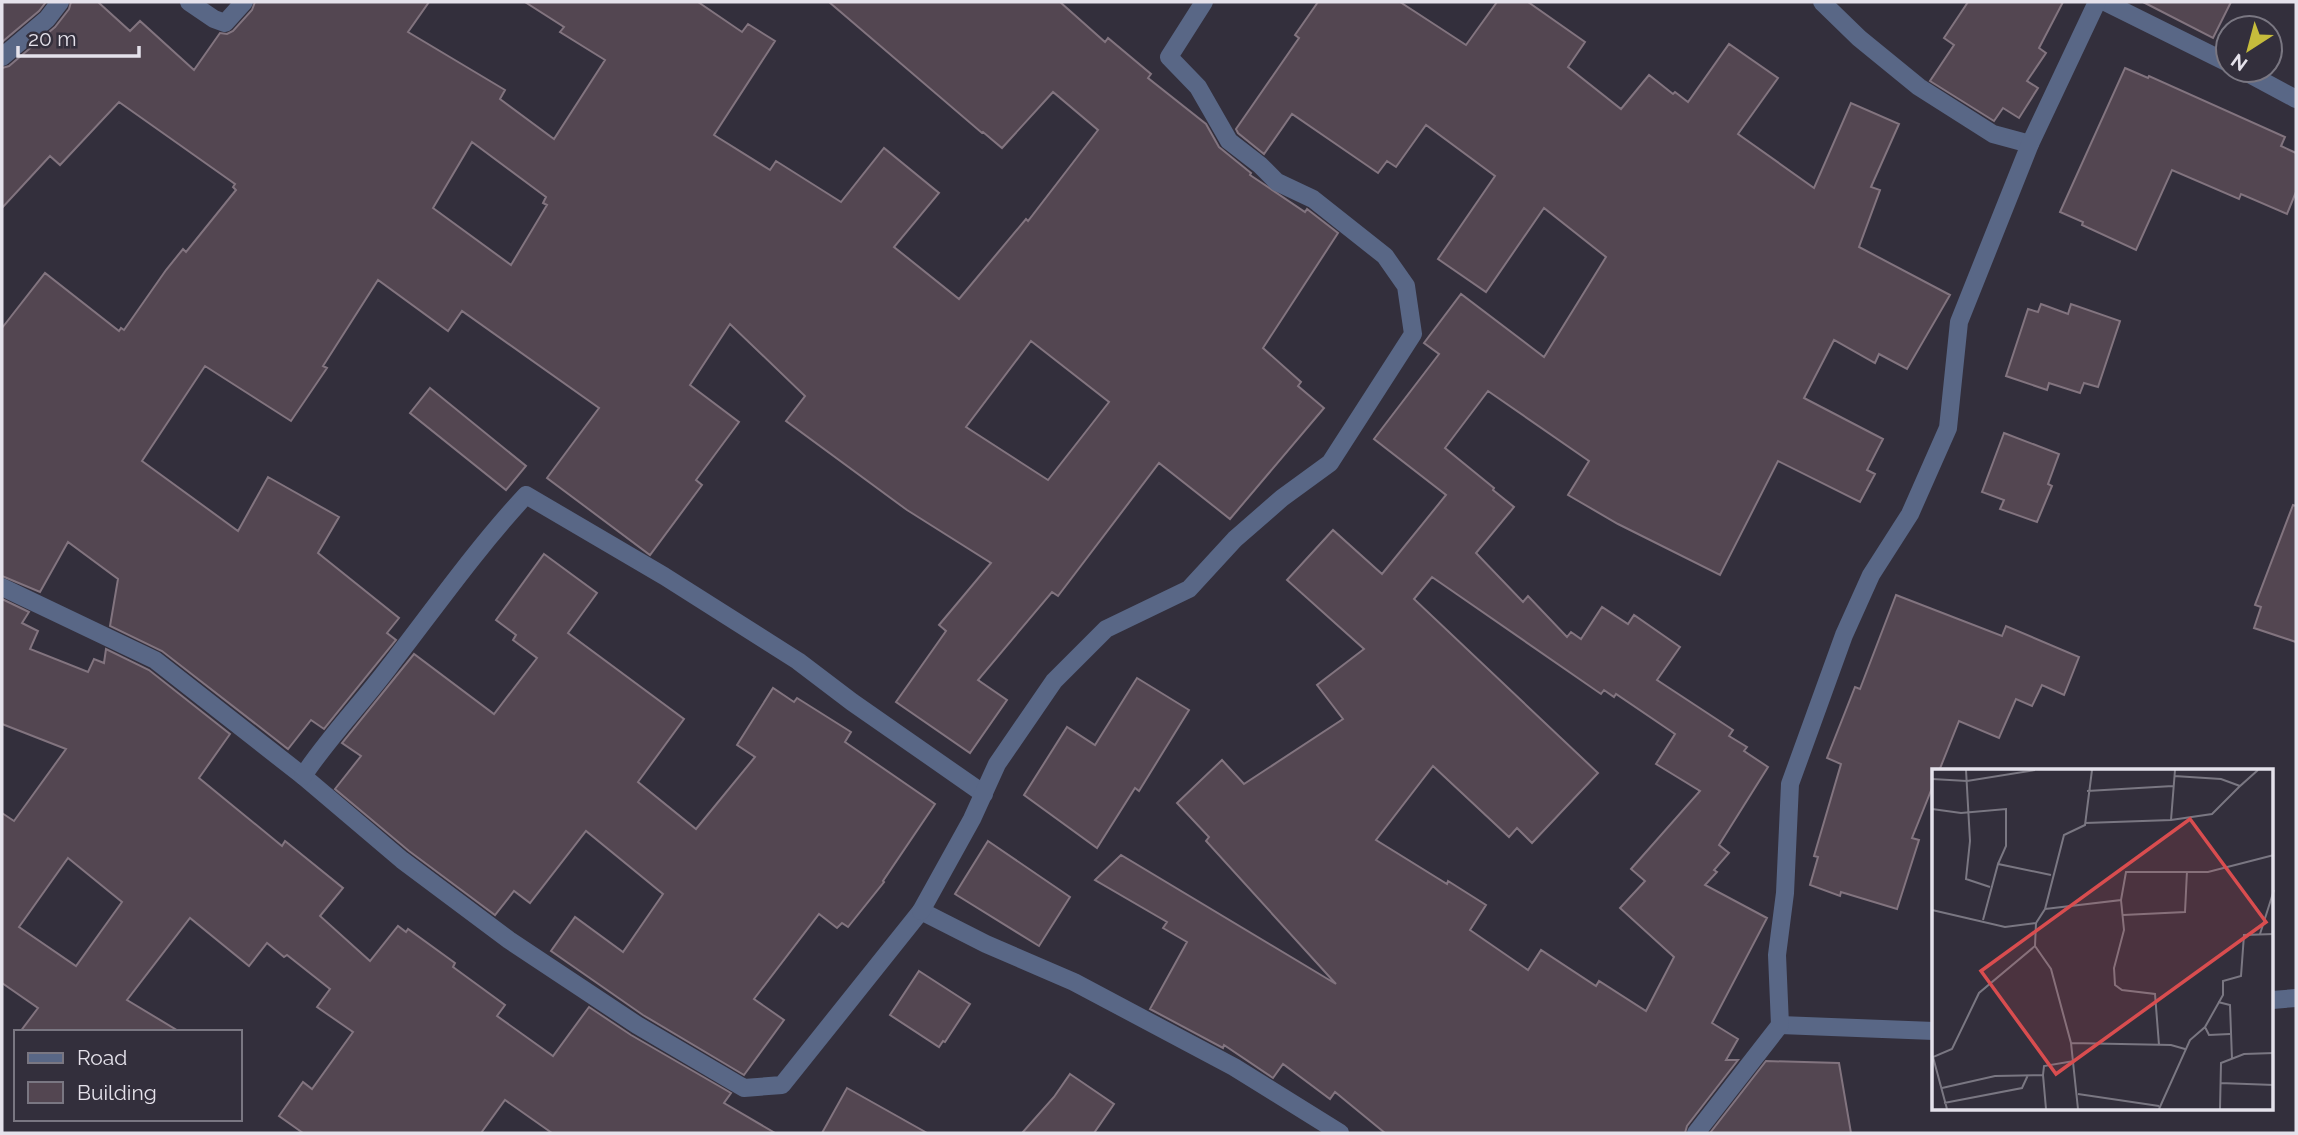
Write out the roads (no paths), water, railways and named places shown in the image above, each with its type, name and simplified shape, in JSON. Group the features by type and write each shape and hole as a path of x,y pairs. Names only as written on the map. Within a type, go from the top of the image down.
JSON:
{"street":[{"path":"2,57 47,19 61,2"},
{"path":"189,2 225,23 244,2"},
{"path":"2,587 155,660 303,776 402,860 509,940 638,1025 744,1088 782,1085 921,911 984,794 997,764 1054,681 1106,629 1189,589 1235,539 1282,498 1331,463 1413,334 1406,286 1385,256 1313,199 1277,182 1260,165 1228,141 1198,87 1169,57 1204,2"},
{"path":"1822,2 1859,38 1919,87 1993,134 2030,144"},
{"path":"1696,1133 1780,1025 1777,954 1785,893 1790,783 1844,635 1866,587 1910,514 1948,428 1959,321 2030,144 2096,2"},
{"path":"2105,2 2214,56"},
{"path":"2268,84 2296,99"},
{"path":"303,776 321,748 387,670 490,534 526,495 664,576 798,662 984,794"},
{"path":"921,911 986,944 1074,982 1148,1021 1234,1067 1340,1133"},
{"path":"2274,1000 2296,998"},
{"path":"1780,1025 1932,1031"}]}
